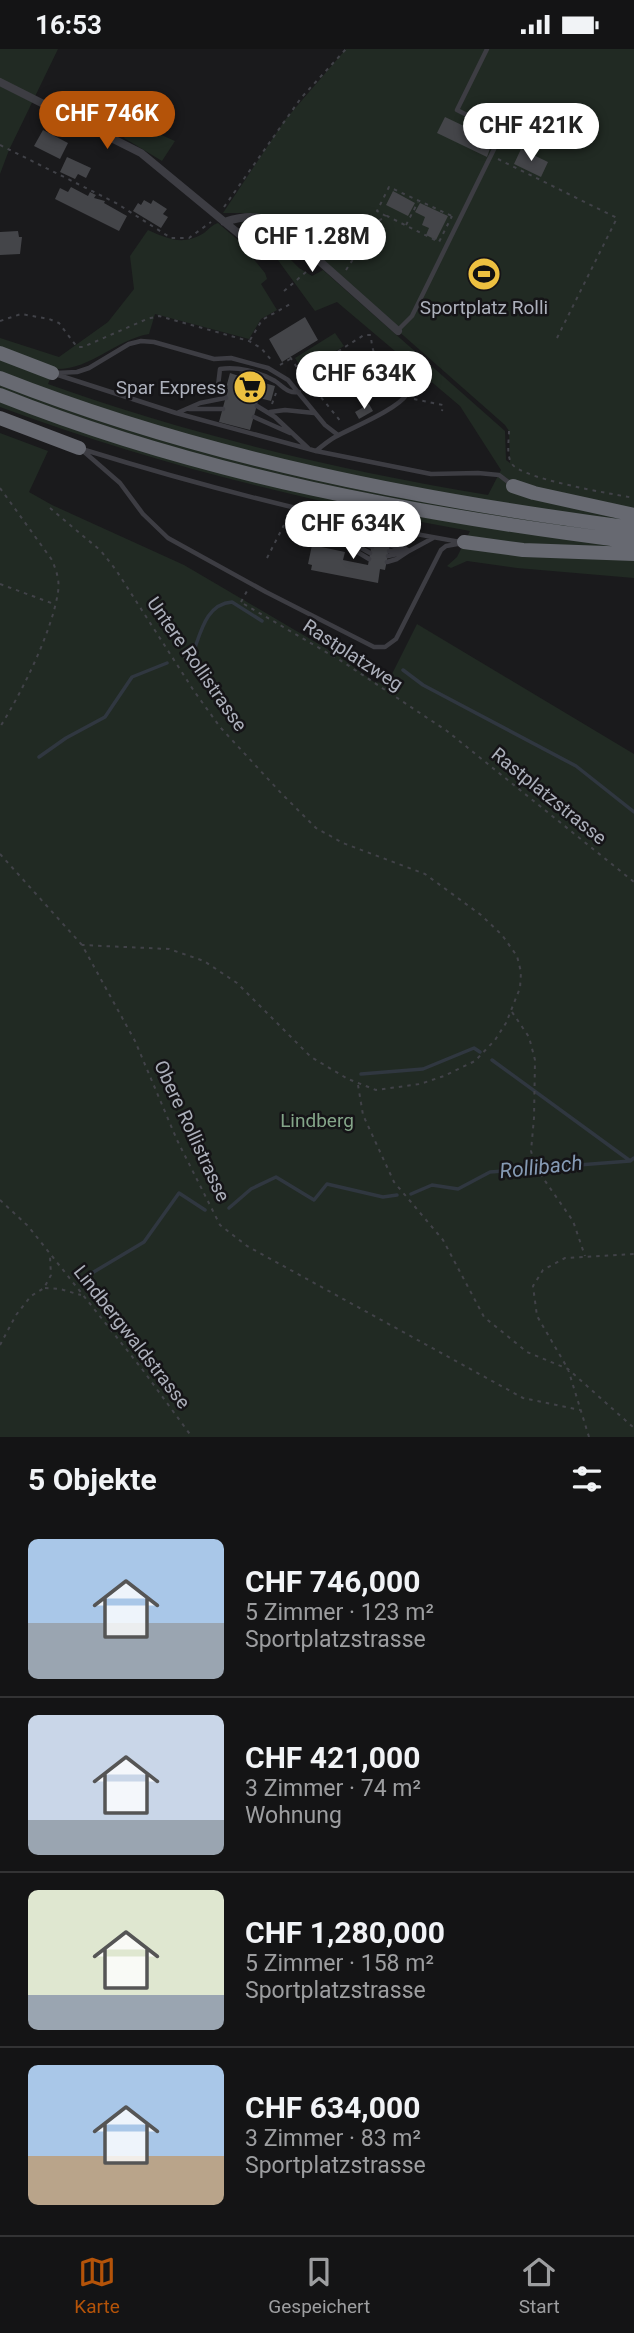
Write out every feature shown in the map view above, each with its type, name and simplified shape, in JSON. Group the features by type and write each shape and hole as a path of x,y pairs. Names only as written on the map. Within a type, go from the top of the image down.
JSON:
{"highway":[{"path":"0,353 52,373"},
{"path":"0,378 129,424 279,465 436,498 634,528"},
{"path":"0,395 141,444 287,483 458,517 634,543"},
{"path":"0,418 79,448"},
{"path":"513,486 634,515"},
{"path":"464,543 523,550 634,554"}],"street":[{"path":"0,82 141,153 244,238"},
{"path":"220,219 255,216 269,219 279,225 398,331"}],"lane":[{"path":"398,331 412,316 500,137 493,128 457,110 487,49"},
{"path":"52,373 77,372 89,368 129,344 149,341 214,359 231,358 260,366 288,380 314,413 338,435"},
{"path":"176,414 200,403 226,398 218,386 220,369 259,374 276,381 288,392 299,392"},
{"path":"52,373 176,414 316,451 432,474 499,475 513,486"},
{"path":"316,451 338,435 351,431 406,396 410,386 408,378"},
{"path":"257,406 269,412 308,449"},
{"path":"187,409 223,409"},
{"path":"269,412 285,410 314,413"},
{"path":"254,417 293,434"},
{"path":"79,448 219,490 314,513 464,543"},
{"path":"79,448 120,483 136,506 162,533 251,584 374,647 385,647 398,636 441,550 446,546 464,543"},
{"path":"314,513 337,535 371,548 337,535"},
{"path":"337,535 373,525"},
{"path":"389,551 397,559 434,537"},
{"path":"389,551 409,551"},
{"path":"389,551 409,551"}],"path":[{"path":"0,145 116,203 171,238 189,238 220,219 302,98 346,49"},
{"path":"491,156 617,218 555,342"},
{"path":"452,216 439,242 377,211 389,187 452,216 459,220"},
{"path":"404,234 418,201"},
{"path":"340,279 378,221 387,216"},
{"path":"284,291 307,272"},
{"path":"249,341 262,320 292,303"},
{"path":"0,321 21,314 49,319 59,323 77,347 83,347 159,316 249,341 261,348 285,371"},
{"path":"302,374 364,335 371,335 378,364 396,380 406,396 443,405 442,411"},
{"path":"290,357 328,409 351,431"},
{"path":"509,431 511,463 521,471 553,481 634,498"},
{"path":"0,488 51,560 58,578 55,604 45,634 16,702 0,727"},
{"name":"Untere Rollistrasse","path":"50,508 101,551 220,727 316,828 343,843 425,874 461,899 512,947 520,963 520,988 512,1012 490,1046 475,1061 420,1084 376,1090 358,1084 311,1057 237,983 204,961 169,949 82,945"},
{"path":"267,558 284,525"},
{"path":"0,584 55,604"},
{"name":"Rastplatzweg","path":"251,584 242,603 343,662 447,731"},
{"name":"Rastplatzstrasse","path":"447,731 634,882"},
{"name":"Obere Rollistrasse","path":"0,854 82,945 135,1041 177,1140 220,1225 247,1246 523,1398 580,1410"},
{"path":"512,1012 529,1037 535,1060 531,1151 536,1168 573,1221 585,1257"},
{"path":"358,1084 363,1115 394,1182 443,1240 484,1317 527,1352 568,1369 634,1428"},
{"name":"Lindbergwaldstrasse","path":"0,1200 28,1226 142,1369 192,1437"},
{"path":"589,1437 568,1369 537,1316 533,1286 543,1270 565,1258 634,1254"},
{"path":"0,1345 16,1315 31,1296 44,1288 51,1275 50,1256"},
{"path":"44,1288 82,1295"}],"green space":[{"path":"0,49 58,49 0,174"},
{"path":"346,49 634,49 634,578 467,561 451,568 447,566 457,557 470,531 232,480 58,428 0,407 0,338 59,357 108,322 134,289 130,256 148,230 182,240 196,237 218,223 239,241 265,273 267,279 261,284 277,310 261,319 249,339 155,314 149,334 124,342 79,365 54,369 48,384 156,419 265,449 488,495 501,470 460,406 337,302 315,311 267,245 253,231 248,236 241,230 241,223 252,220 263,222 282,233 274,243 299,268 312,276 323,270 505,431 506,460 510,463 509,431 505,425 295,240 298,237 279,222 264,215 223,213 285,120"},
{"path":"132,122 175,141 162,161 124,138"},
{"path":"335,333 344,346 307,369 301,368 295,358"},
{"name":"Lindberg","path":"0,433 48,451 29,492 184,565 339,656 374,682 383,683 390,678 417,624 634,754 634,1437 0,1437"}],"building":[{"path":"445,117 464,126 467,122 491,135 493,140 487,157 437,133"},
{"path":"43,130 68,143 60,159 34,146"},
{"path":"521,149 548,162 541,177 514,164"},
{"path":"67,157 91,168 86,178 78,174 75,179 60,172"},
{"path":"71,187 88,196 90,192 96,195 94,198 105,201 104,203 127,216 119,231 55,199 60,188 68,192"},
{"path":"393,191 415,203 408,216 386,205"},
{"path":"144,200 151,204 153,200 167,209 163,214 168,217 161,228 133,211 138,203 141,205"},
{"path":"420,203 448,216 436,240 426,235 429,228 422,225 425,217 415,212"},
{"path":"18,231 19,237 22,237 20,254 0,255 0,232"},
{"path":"305,317 318,340 282,362 269,339"},
{"path":"240,372 247,375 246,378 275,386 271,401 259,398 250,430 219,422 230,373 239,376"},
{"path":"369,404 373,411 359,419 355,412"},
{"path":"374,532 392,535 385,570 380,569 378,583 311,570 312,565 308,564 312,545 345,552 343,560 368,565"}],"waterway":[{"path":"184,656 193,653 210,613 223,604 232,602 262,621"},
{"path":"39,757 66,738 105,717 132,677 167,663"},
{"path":"403,670 423,685 576,766 634,812"},
{"path":"361,1074 423,1069 474,1048 480,1052"},
{"path":"492,1060 629,1160"},
{"name":"Rollibach","path":"411,1194 432,1185 458,1189 490,1172 630,1161 634,1158"},
{"name":"Rollibach","path":"229,1208 251,1189 276,1177 314,1200 327,1184 383,1197 397,1195"},
{"path":"82,1282 92,1273 144,1242 179,1193 205,1210"}],"place":[{"name":"Sportplatz Rolli","path":"484,274"},
{"name":"Spar Express","path":"250,387"}]}
